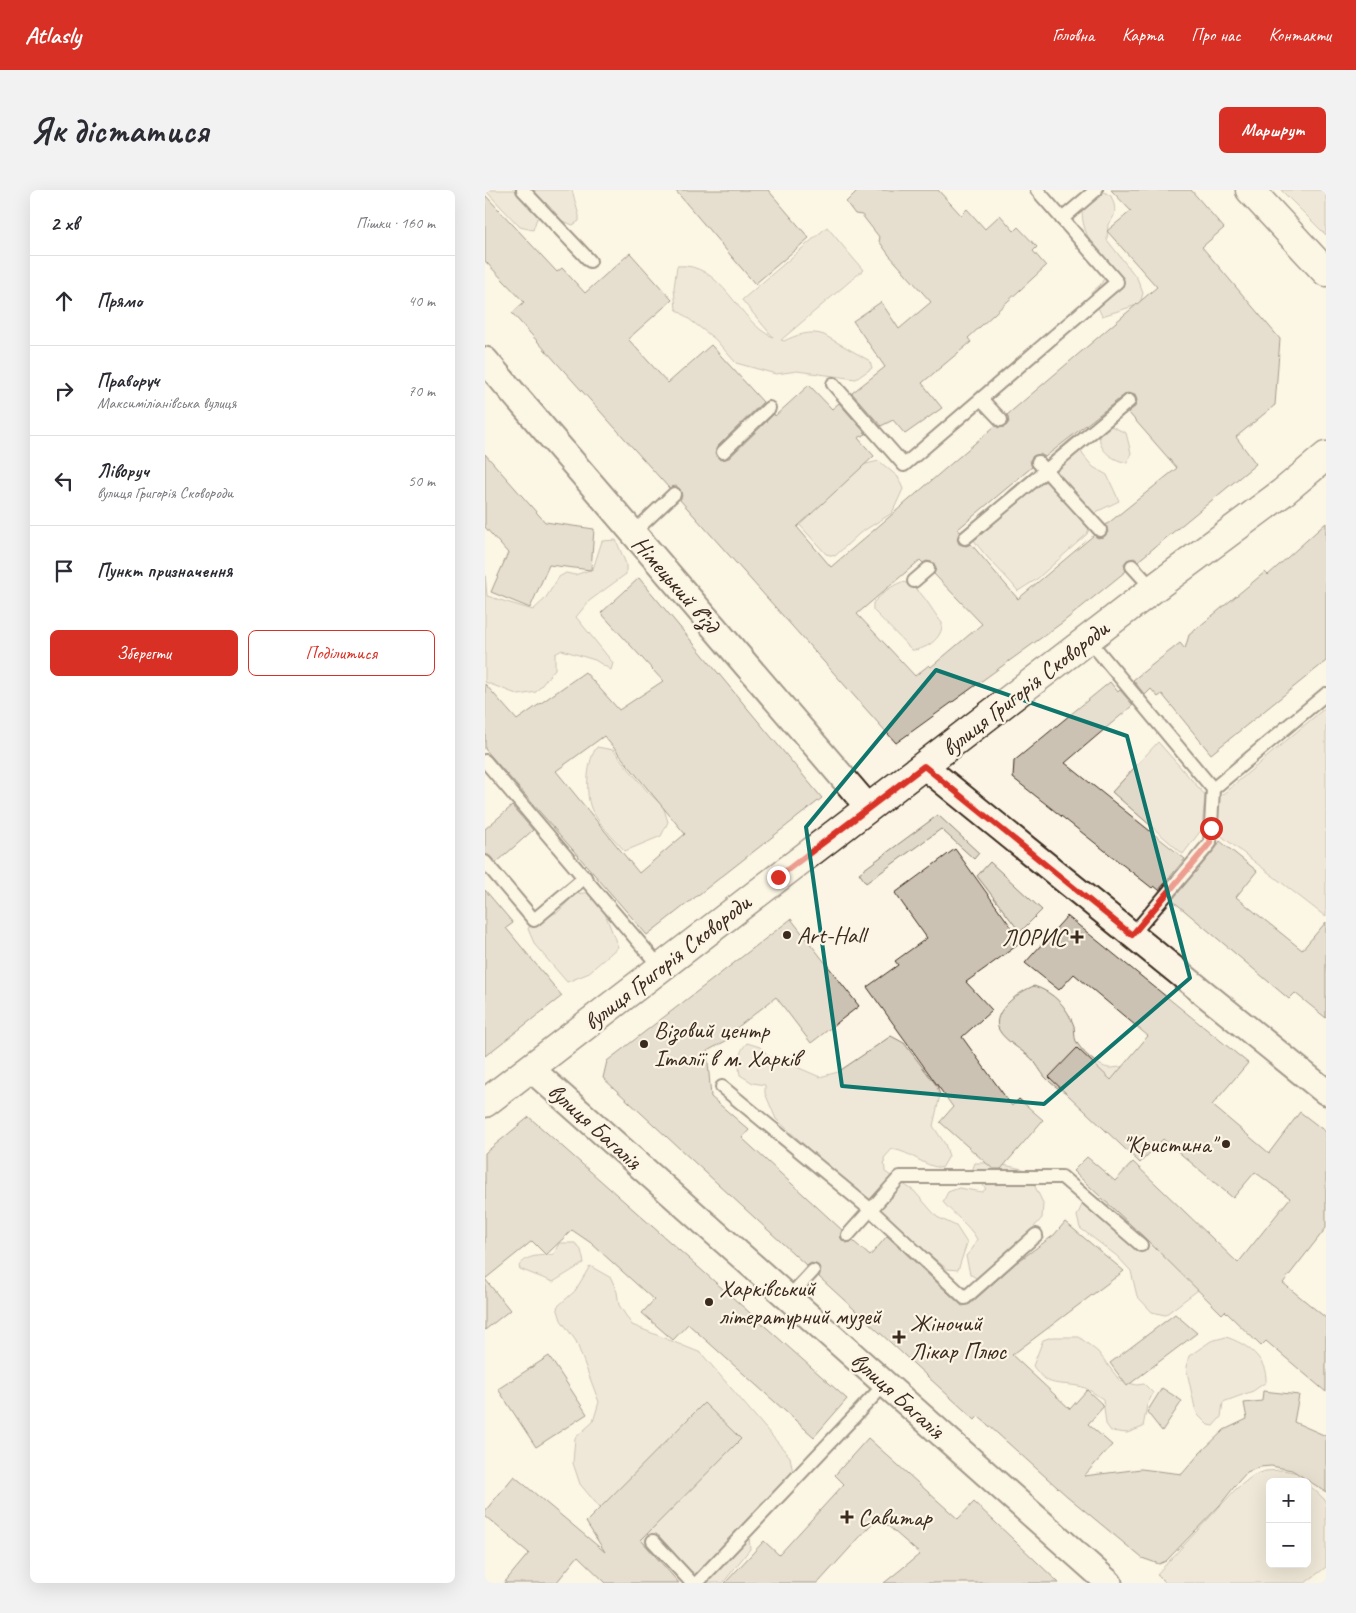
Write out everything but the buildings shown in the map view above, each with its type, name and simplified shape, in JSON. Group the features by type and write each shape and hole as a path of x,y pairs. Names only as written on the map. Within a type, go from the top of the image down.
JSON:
{"main road":[{"path":"1250,190 1326,272"},
{"name":"вулиця Григорія Сковороди","path":"485,1103 868,807 1325,459"}],"street":[{"name":"Німецький в’їзд","path":"485,360 868,807"},
{"path":"924,766 1326,1092"},
{"name":"вулиця Багалія","path":"530,1068 1109,1583"}],"lane":[{"path":"523,190 590,261"},
{"path":"833,384 904,465 982,400 1117,282 1037,190"},
{"path":"1062,219 1096,190"},
{"path":"982,400 1001,420"},
{"path":"965,538 1042,466 1129,401"},
{"path":"723,452 769,408"},
{"path":"1042,466 1100,530"},
{"path":"633,533 675,494"},
{"path":"1132,566 1153,589"},
{"path":"914,581 928,569"},
{"path":"1088,639 1213,789 1210,843 1132,935"},
{"path":"1213,789 1326,694"},
{"path":"485,761 660,967"},
{"path":"485,862 534,920 585,877"},
{"path":"722,1087 871,1210 965,1298 1036,1235"},
{"path":"847,1235 900,1177 1062,1177 1141,1245"},
{"path":"788,1298 813,1272"},
{"path":"697,1583 885,1384"},
{"path":"653,1541 691,1583"}],"highlighted area":[{"path":"936,670 1127,736 1190,978 1044,1104 842,1086 806,827"}],"shaded area":[{"path":"485,190 572,190 579,221 573,225 557,219 537,218 533,230 520,227"},
{"path":"1101,190 1111,196 1115,208 1113,218 1108,224 1107,240 1137,278 1143,293 1140,304 1102,316 1091,293 1101,284 1109,268 1094,248 1087,234 1084,227 1082,210"},
{"path":"1281,190 1326,190 1326,235"},
{"path":"827,227 863,270 781,340 784,341 809,333 824,335 870,361 872,368 856,379 797,371 776,374 736,363 715,339 676,309 674,288 677,266 693,267 706,273 718,283 750,320 761,330 773,337 742,300"},
{"path":"1111,426 1126,433 1131,453 1127,463 1110,456 1102,447 1100,442 1101,430"},
{"path":"1074,436 1083,455 1093,467 1107,475 1119,501 1096,512 1087,534 1037,579 1018,591 979,547 968,530 1009,491"},
{"path":"744,444 849,468 879,461 898,477 903,489 892,513 860,533 835,556 826,554 734,452"},
{"path":"616,540 626,564 626,574 589,601 576,617 613,663 611,670 595,660 562,650 555,654 555,669 536,692 519,695 485,682 485,574 487,596 533,610 545,599 559,577 566,573 575,575 593,569 602,541"},
{"path":"902,582 920,592 942,623 942,629 936,639 922,648 912,650 873,610 873,603 880,596"},
{"path":"1326,707 1326,917 1215,831 1216,800"},
{"path":"1158,742 1205,795 1202,829 1183,854 1112,792"},
{"path":"597,747 613,750 648,792 663,806 668,822 661,836 625,851 597,819 589,802 588,776 591,759"},
{"path":"938,815 979,853 974,859 941,829 866,883 859,873"},
{"path":"990,862 1042,910 1020,932 977,876"},
{"path":"592,892 601,903 618,947 587,974 567,982 535,945 528,929 531,923 558,912 575,894"},
{"path":"1034,986 1053,996 1063,1006 1074,1026 1076,1041 1090,1058 1100,1065 1109,1068 1125,1066 1095,1105 1056,1087 1045,1077 1031,1058 1009,1042 999,1030 997,1023 1002,1009 1014,997"},
{"path":"891,1036 904,1043 937,1086 940,1095 933,1126 945,1144 949,1156 942,1168 929,1165 892,1149 884,1158 885,1172 914,1191 937,1217 956,1226 967,1243 958,1270 947,1269 880,1214 776,1119 765,1093 765,1085 753,1083 740,1075 739,1058 747,1043 760,1047 780,1067 792,1065 820,1077 838,1072"},
{"path":"975,1163 994,1163 1027,1170 1043,1203 1042,1218 1016,1247 979,1280 970,1274 966,1256 973,1248 977,1239 943,1202 948,1192 959,1188 982,1192 986,1189 972,1171"},
{"path":"1114,1197 1214,1278 1165,1315 1152,1312 1137,1296 1131,1271 1117,1256 1080,1228 1077,1216 1082,1205 1097,1199"},
{"path":"559,1243 575,1243 581,1250 584,1263 553,1282 520,1269 519,1266 531,1257 554,1254"},
{"path":"590,1266 611,1278 617,1292 619,1305 632,1325 701,1353 790,1457 793,1473 778,1492 761,1503 749,1537 750,1549 723,1583 685,1583 659,1555 600,1508 580,1484 573,1463 575,1438 593,1422 599,1402 576,1341 561,1320 557,1307 575,1291"},
{"path":"1052,1337 1079,1337 1098,1352 1120,1381 1137,1385 1144,1384 1153,1393 1147,1405 1143,1427 1127,1433 1111,1431 1106,1424 1103,1399 1088,1389 1053,1383 1044,1378 1033,1366 1043,1340"},
{"path":"1226,1337 1254,1353 1263,1366 1266,1382 1253,1391 1223,1402 1221,1417 1213,1426 1208,1425 1198,1415 1186,1367 1189,1356 1211,1341"},
{"path":"1282,1470 1299,1473 1303,1478 1266,1478 1266,1568 1311,1568 1311,1487 1326,1501 1326,1567 1305,1583 1166,1583 1157,1574 1236,1489 1254,1475 1266,1471"}],"place":[{"name":"Art-Hall","path":"787,935"},
{"name":"ЛОРИС","path":"1077,937"},
{"name":"Візовий центр Італії в м. Харків","path":"644,1044"},
{"name":"\"Кристина\"","path":"1226,1144"},
{"name":"Харківський літературний музей","path":"709,1302"},
{"name":"Жіночий Лікар Плюс","path":"899,1337"},
{"name":"Савитар","path":"847,1517"}],"route":[{"path":"778,877 924,766 1132,935 1210,843 1211,828"}]}
